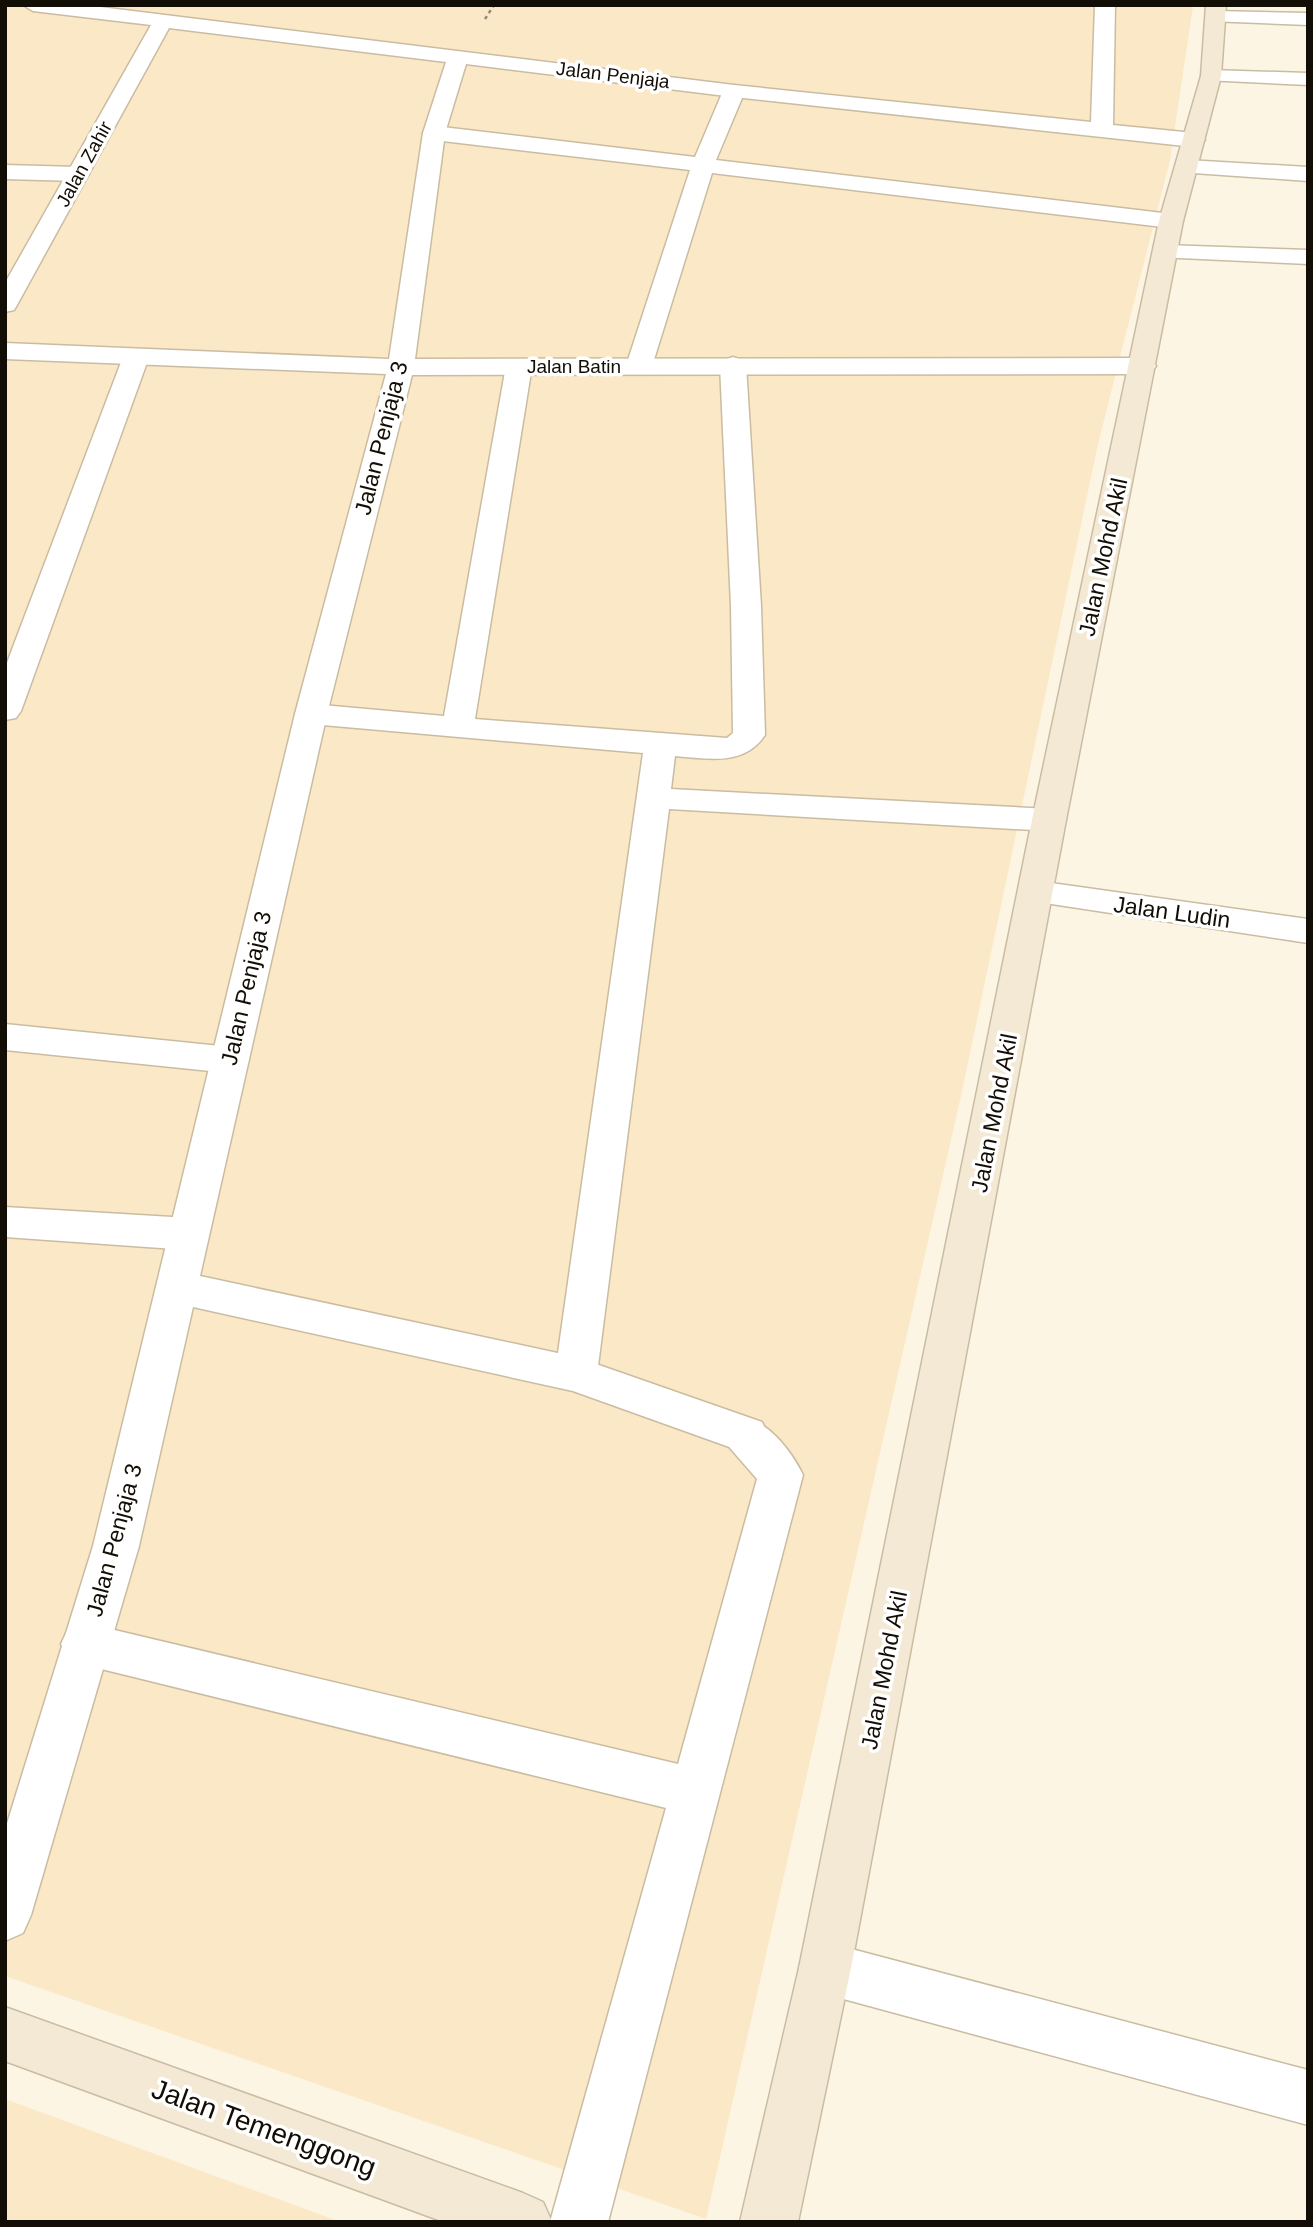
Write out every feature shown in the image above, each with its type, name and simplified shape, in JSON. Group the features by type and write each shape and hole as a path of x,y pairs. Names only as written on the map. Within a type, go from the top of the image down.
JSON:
{"street":[{"name":"Jalan Penjaja","path":"33,5 162,23 459,55 734,91 1102,130 1191,154 1308,174"},
{"path":"1102,130 1105,5"},
{"path":"1216,11 1308,19"},
{"name":"Jalan Mohd Akil","path":"769,2222 825,1968 1049,820 1168,237 1211,76 1216,11"},
{"name":"Jalan Zahir","path":"5,305 162,23"},
{"name":"Jalan Penjaja 3","path":"5,1915 116,1546 311,714 401,367 434,133 459,55"},
{"path":"1211,76 1308,79"},
{"path":"639,366 703,165 734,91"},
{"path":"434,133 703,165 1308,257"},
{"path":"5,172 78,174"},
{"name":"Jalan Batin","path":"5,351 401,367 1013,363 1143,366"},
{"path":"5,711 136,357"},
{"path":"311,714 720,750 738,747 749,735 746,606 733,365"},
{"path":"458,725 519,366"},
{"path":"576,1374 662,743"},
{"path":"654,799 1049,820"},
{"name":"Jalan Ludin","path":"1037,892 1308,931"},
{"path":"5,1037 230,1060"},
{"path":"5,1222 189,1234"},
{"path":"177,1287 576,1374 746,1435 781,1475 579,2222"},
{"path":"85,1644 695,1791"},
{"path":"825,1968 1308,2098"},
{"name":"Jalan Temenggong","path":"5,2034 523,2222"}],"shaded area":[{"path":"5,5 1193,6 1170,160 1098,444 961,1096 706,2219 5,1976"},
{"path":"5,2099 341,2222 5,2222"}]}
